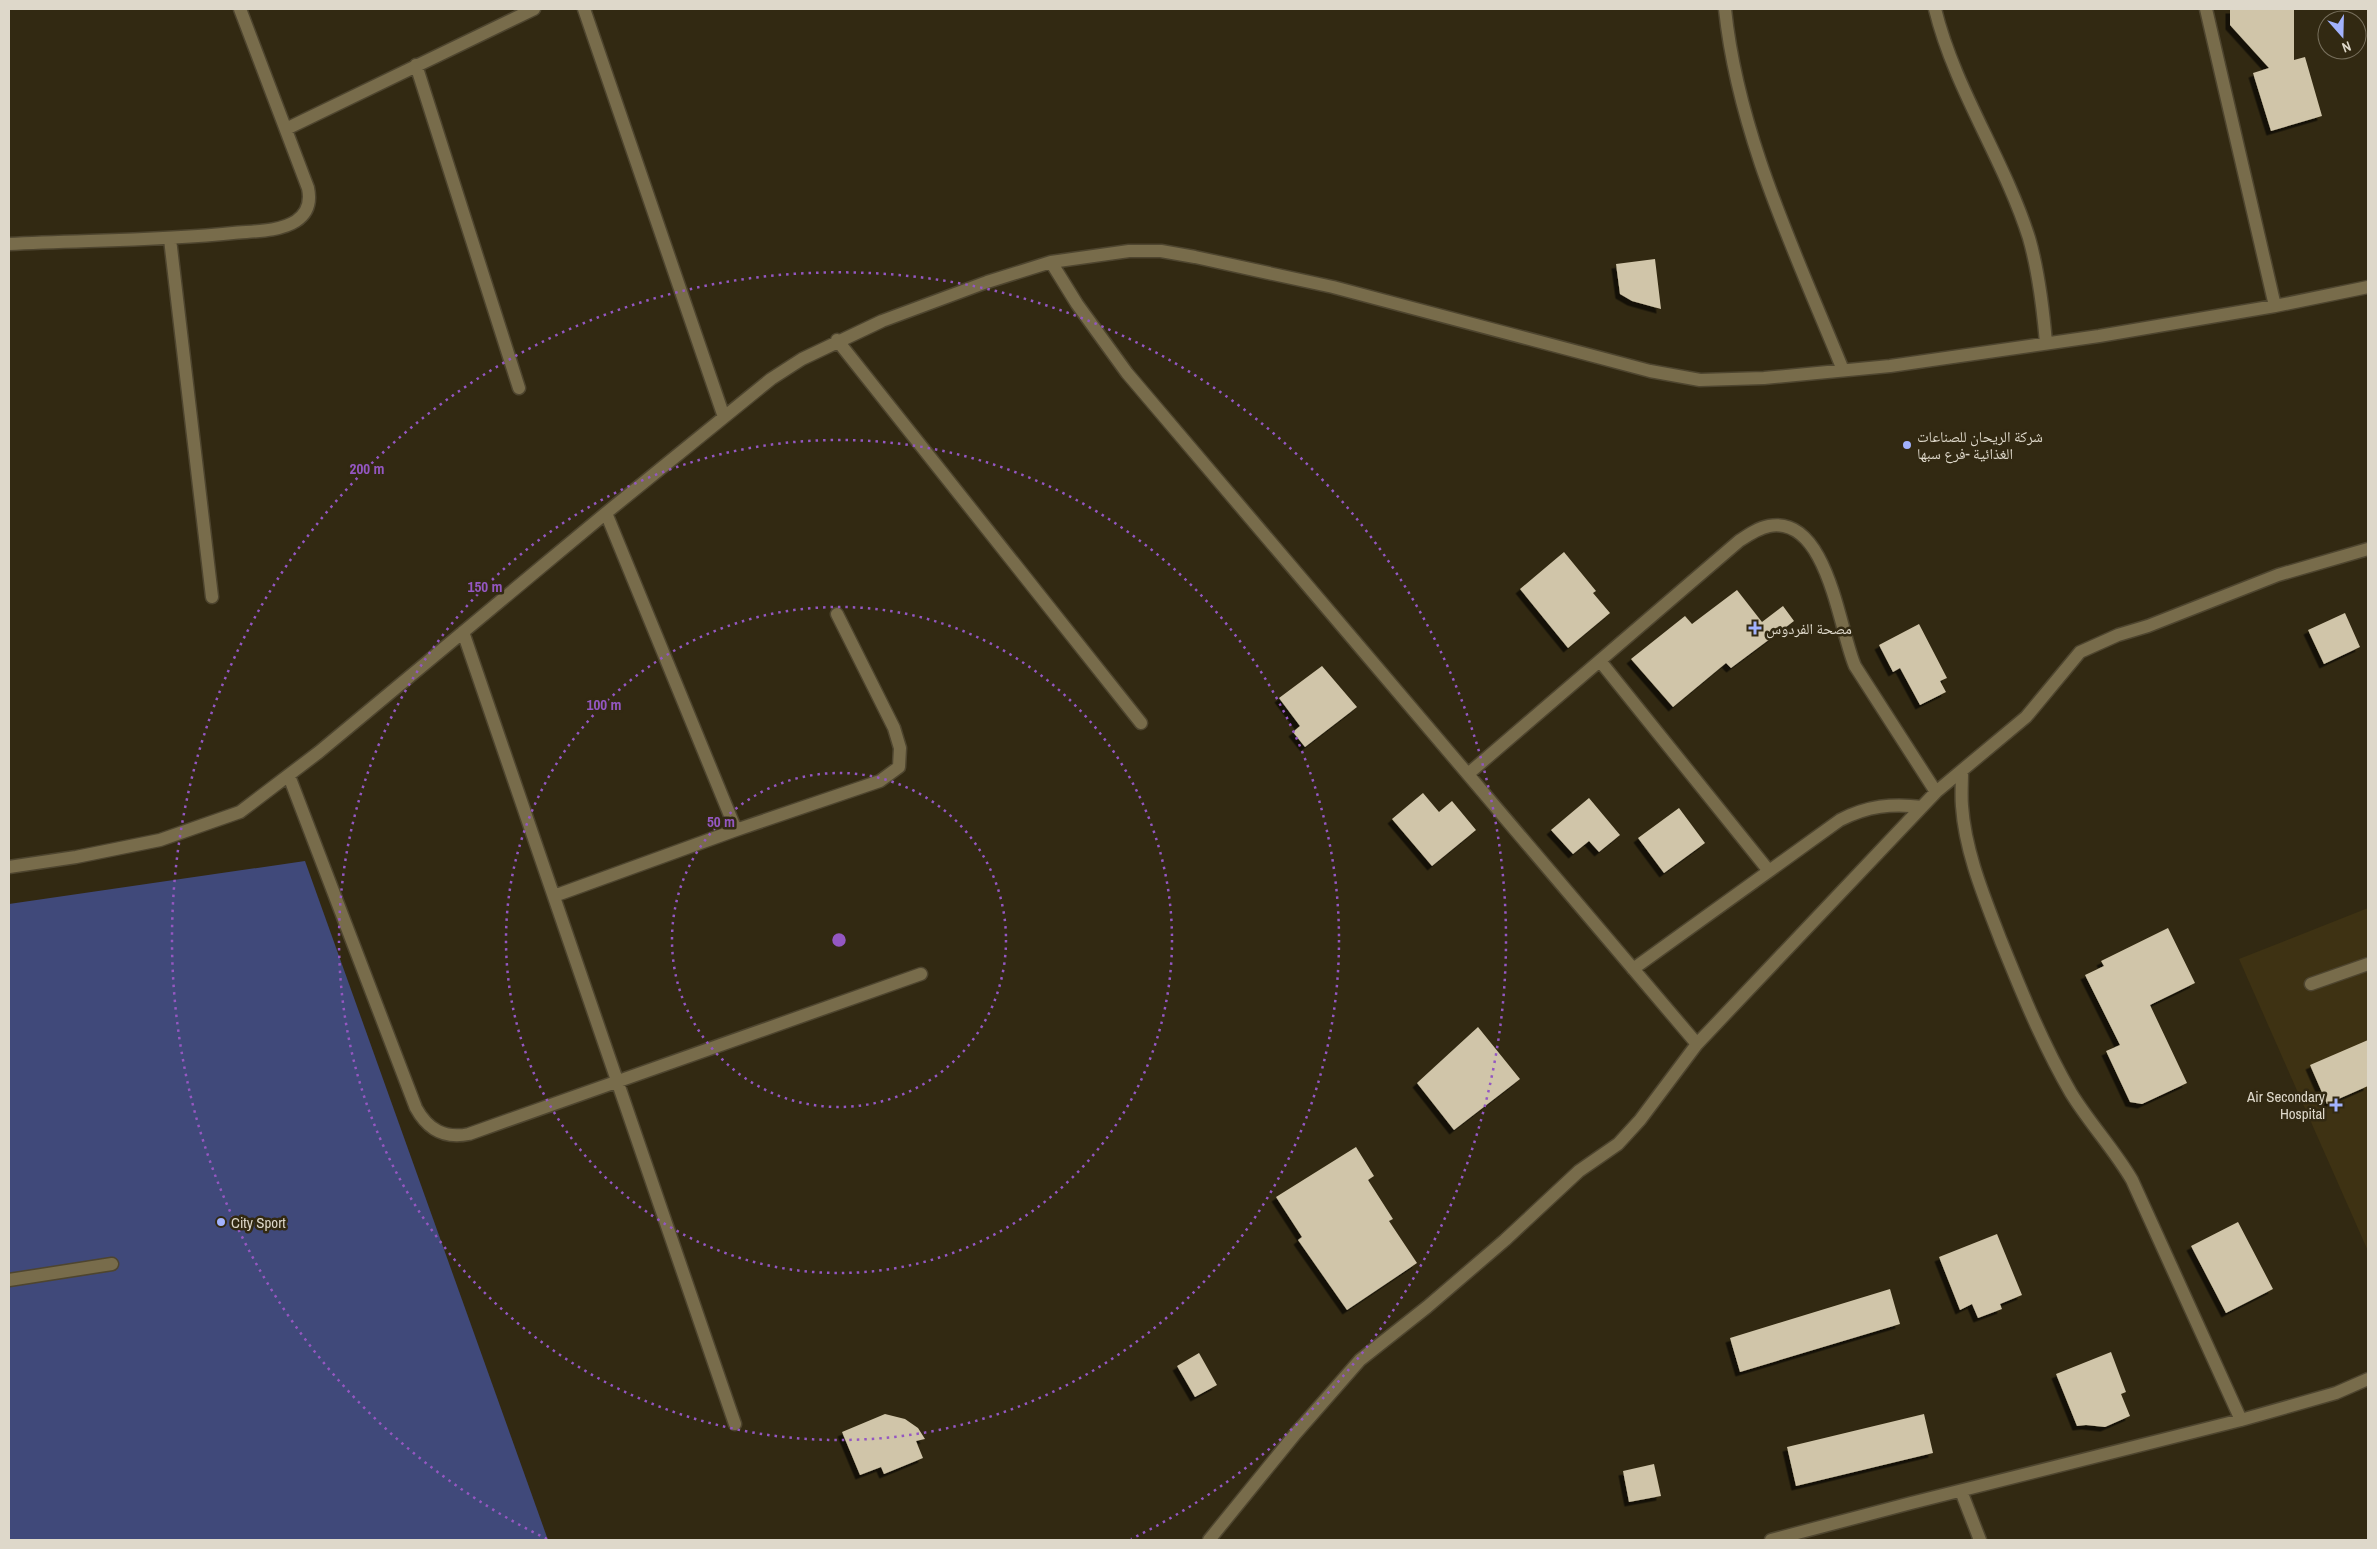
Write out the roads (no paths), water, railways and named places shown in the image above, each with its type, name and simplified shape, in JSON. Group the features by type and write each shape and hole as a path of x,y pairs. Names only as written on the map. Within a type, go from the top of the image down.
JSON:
{"street":[{"path":"9,244 170,239 273,228 295,222 303,216 309,204 308,188 240,9"},
{"path":"286,130 534,9"},
{"path":"584,9 724,417"},
{"path":"1725,9 1728,35 1763,170 1843,370"},
{"path":"1936,9 1941,32 1957,75 2007,183 2028,238 2040,286 2046,344"},
{"path":"2206,9 2274,306"},
{"path":"416,65 519,388"},
{"path":"170,239 212,596"},
{"path":"9,867 76,857 160,840 240,812 289,776 404,683 606,513 771,379 837,340 882,321 987,282 1051,262 1129,250 1170,252 1333,287 1650,371 1700,380 1764,378 1890,366 2046,344 2274,306 2368,287"},
{"path":"1051,262 1077,304 1128,373 1697,1044"},
{"path":"837,340 1141,723"},
{"path":"606,513 736,830"},
{"path":"1468,774 1738,541 1757,530 1770,526 1785,526 1802,535 1817,553 1830,581 1848,650 1855,666 1936,792"},
{"path":"1209,1540 1296,1433 1360,1360 1427,1307 1505,1240 1579,1171 1618,1144 1640,1120 1697,1044 1936,792 2026,717 2080,652 2118,635 2148,626 2278,575 2368,550"},
{"path":"554,896 736,830 880,781 899,768 900,748 894,728 837,614"},
{"path":"463,632 735,1424"},
{"path":"1600,661 1769,871"},
{"path":"1962,772 1962,806 1966,834 1982,890 2020,989 2050,1054 2071,1093 2091,1124 2120,1158 2132,1180 2241,1420"},
{"path":"289,776 416,1108 429,1127 449,1136 469,1134 921,974"},
{"path":"1633,969 1840,820 1854,813 1886,805 1922,807"},
{"path":"2311,984 2368,964"},
{"path":"9,1280 112,1264"},
{"path":"1771,1540 2241,1420 2336,1393 2368,1379"},
{"path":"1961,1491 1980,1540"}],"place":[{"name":"شركة الريحان للصناعات الغذائية -فرع سبها","path":"1907,445"},
{"name":"مصحة الفردوس","path":"1755,628"},
{"name":"Air Secondary Hospital","path":"2336,1105"},
{"name":"City Sport","path":"221,1222"}]}
